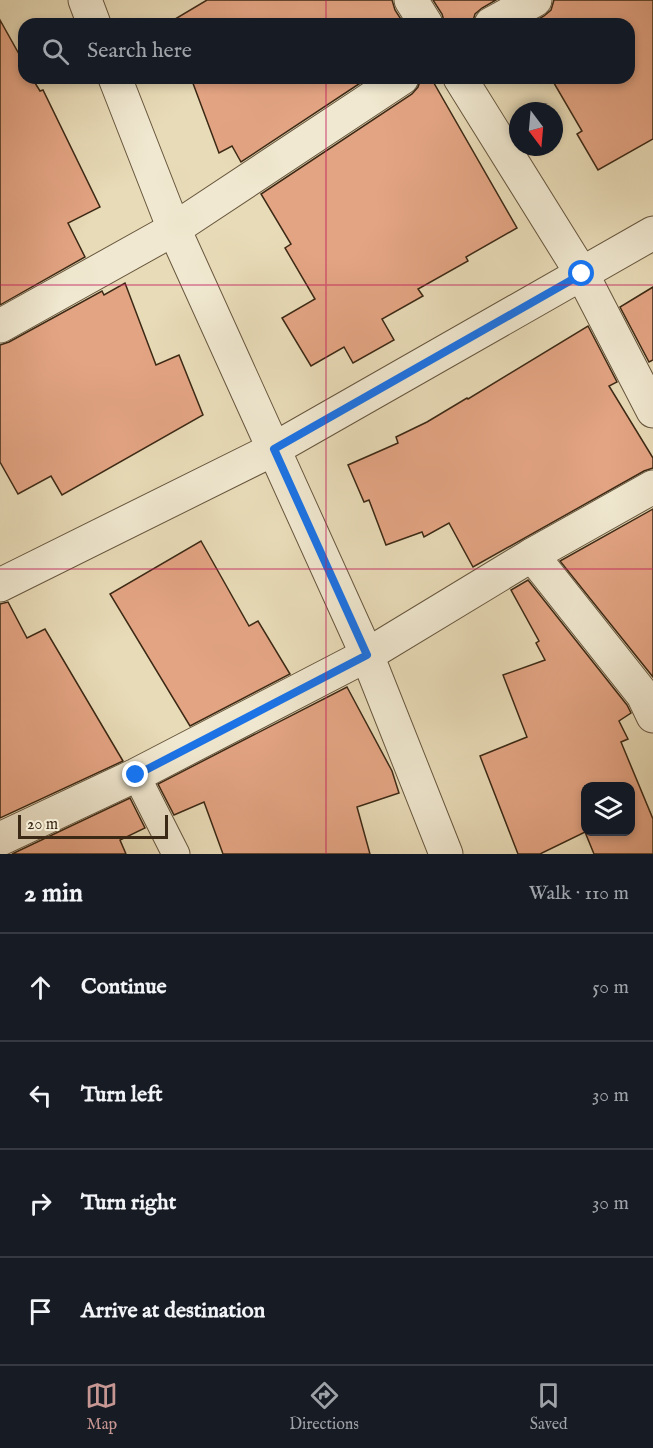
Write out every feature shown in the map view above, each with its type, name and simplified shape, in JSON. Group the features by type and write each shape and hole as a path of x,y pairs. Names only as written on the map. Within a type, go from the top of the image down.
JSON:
{"street":[{"path":"85,0 92,18"},
{"path":"411,0 422,18"},
{"path":"503,18 535,0"},
{"path":"117,84 174,229 367,655 446,854"},
{"path":"0,326 174,229 393,84"},
{"path":"464,84 582,274 653,411"},
{"path":"0,585 274,449 653,233"},
{"path":"0,839 136,775 367,655 532,555 653,487"},
{"path":"532,555 643,695 653,716"}],"lane":[{"path":"136,775 176,854"}],"building":[{"path":"207,0 392,0 400,18 177,18"},
{"path":"433,0 496,0 482,8 474,18 443,18"},
{"path":"554,0 653,0 653,139 598,170 577,134 582,131 555,84 635,84 635,18 540,18 551,10"},
{"path":"0,20 18,52 18,84 36,84 40,91 43,90 100,207 68,223 85,257 0,305"},
{"path":"193,84 359,84 241,162 232,146 219,153"},
{"path":"419,84 434,84 517,228 466,257 468,261 418,289 423,296 382,319 394,340 353,363 344,347 311,366 282,318 315,299 285,248 291,244 261,194 412,94"},
{"path":"125,283 156,365 179,355 203,415 62,495 51,476 18,494 0,462 0,345 102,291 104,295"},
{"path":"653,287 653,360 649,362 620,307"},
{"path":"588,326 617,382 609,386 653,458 653,468 473,567 449,523 424,537 422,532 386,545 369,500 364,502 348,465 398,443 396,437 468,399"},
{"path":"653,509 653,677 560,561"},
{"path":"201,541 249,626 258,621 290,674 190,726 110,594"},
{"path":"528,580 631,713 619,721 628,739 621,742 653,819 653,854 594,854 587,836 635,836 635,782 581,782 581,834 540,854 518,854 480,756 527,737 503,675 545,660 536,643 539,641 511,590"},
{"path":"8,602 27,638 45,629 123,761 0,818 0,604"},
{"path":"347,687 392,771 399,793 357,807 370,854 223,854 204,802 174,815 158,784"},
{"path":"130,798 145,828 120,840 126,854 12,854"}],"route":[{"path":"136,775 367,655 274,449 582,274"}]}
